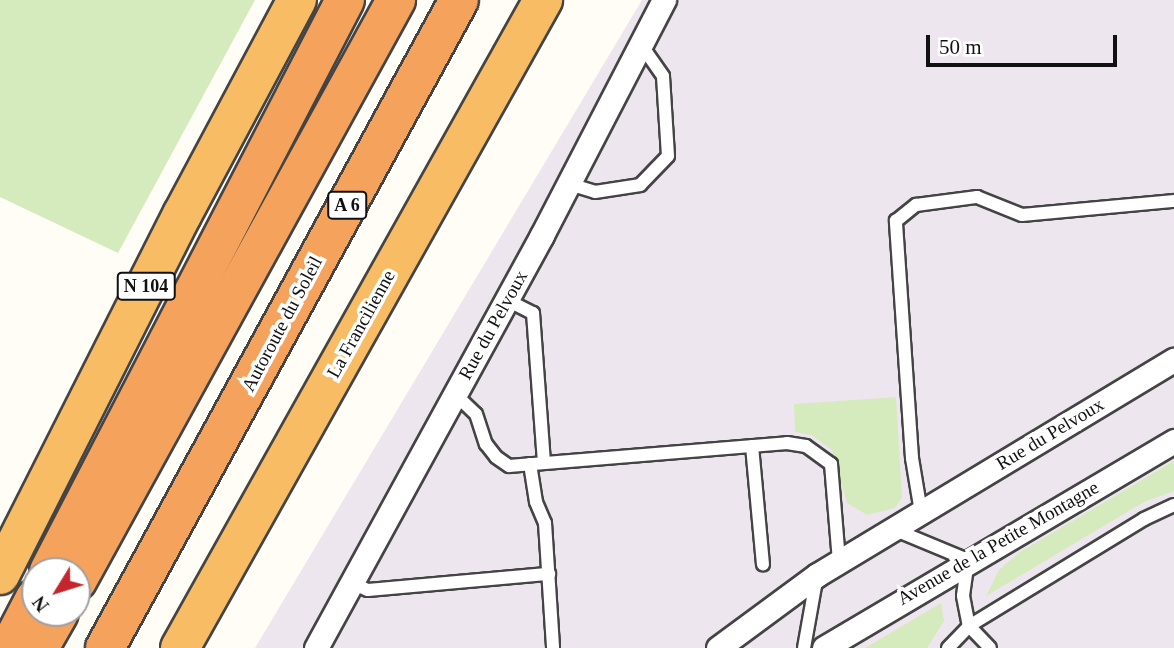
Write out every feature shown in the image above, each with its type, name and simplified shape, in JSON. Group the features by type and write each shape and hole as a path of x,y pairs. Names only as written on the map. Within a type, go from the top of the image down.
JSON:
{"highway":[{"name":"N 104","path":"0,576 297,0"},
{"path":"55,557 345,0"},
{"path":"90,557 396,0"},
{"name":"Autoroute du Soleil","path":"105,648 459,0"},
{"name":"La Francilienne","path":"180,648 543,0"},
{"path":"9,648 21,625"},
{"path":"39,648 51,627"}],"street":[{"name":"Rue du Pelvoux","path":"316,648 507,300 664,0"},
{"name":"Rue du Pelvoux","path":"718,648 839,561 1174,360"},
{"name":"Avenue de la Petite Montagne","path":"824,648 968,560 1174,441"}],"lane":[{"path":"566,183 595,192 640,185 667,156 663,76 641,44"},
{"path":"921,512 912,458 896,221 916,205 977,197 1022,215 1174,201"},
{"path":"507,300 533,313 544,463"},
{"path":"455,394 476,414 496,457 509,466 752,446 806,446 831,464 839,561"},
{"path":"752,446 763,564"},
{"path":"530,464 536,502 545,523 553,648"},
{"path":"948,648 969,626 1144,519 1174,505"},
{"path":"894,528 968,560 963,596 969,626 990,648"},
{"path":"352,583 368,590 549,575"},
{"path":"804,648 817,575"}],"shaded area":[{"path":"642,0 1174,0 1174,648 255,648"}],"green space":[{"path":"0,0 255,0 118,253 0,197"},
{"path":"896,397 902,498 895,508 867,515 847,503 832,450 811,435 795,432 794,404"},
{"path":"1174,461 1174,491 1144,502 986,596 999,570 1020,552"},
{"path":"941,603 944,621 927,648 865,648"}]}
